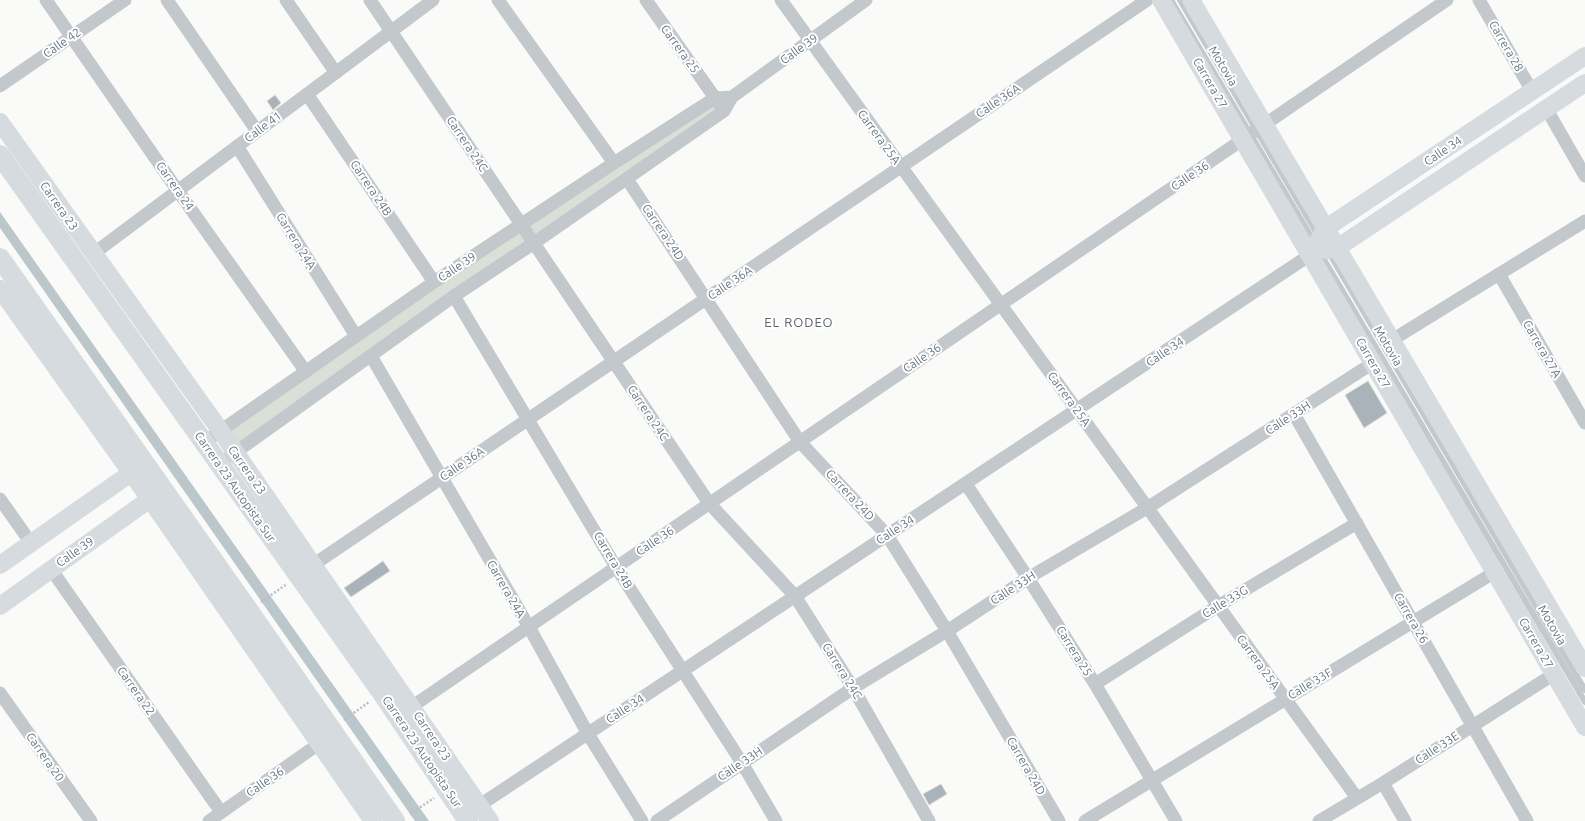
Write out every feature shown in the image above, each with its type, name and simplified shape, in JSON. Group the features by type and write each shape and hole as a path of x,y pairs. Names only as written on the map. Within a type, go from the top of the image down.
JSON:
{"main road":[{"name":"Carrera 23 Autopista Sur","path":"0,155 204,443 227,458 405,712 468,821"},
{"path":"0,258 250,611 402,818"}],"street":[{"name":"Carrera 24","path":"46,0 178,191 306,372"},
{"name":"Calle 42","path":"0,86 125,0"},
{"path":"167,0 257,131"},
{"path":"286,0 336,72"},
{"name":"Carrera 24C","path":"370,0 709,504 796,596 853,688 929,821"},
{"name":"Calle 41","path":"93,254 433,0"},
{"path":"498,0 614,163"},
{"name":"Carrera 25","path":"646,0 715,98"},
{"name":"Carrera 25A","path":"781,0 1357,798"},
{"name":"Calle 39","path":"227,458 454,296 534,243 724,112 732,97 866,0"},
{"name":"Calle 36A","path":"313,565 1147,0"},
{"name":"Carrera 27","path":"1161,0 1254,132 1322,245 1392,340 1583,658"},
{"name":"Carrera 27","path":"1191,0 1254,132 1322,245 1373,363 1585,727"},
{"name":"Calle 36","path":"405,712 1447,0"},
{"name":"Carrera 28","path":"1479,0 1532,92"},
{"name":"Calle 34","path":"480,805 966,484 1322,245 1532,92 1585,56"},
{"name":"Calle 34","path":"1322,245 1585,83"},
{"name":"Carrera 24B","path":"307,94 434,282"},
{"name":"Calle 39","path":"204,443 220,430 306,372 434,282 614,163 715,98 732,97"},
{"path":"715,98 724,112"},
{"path":"1546,108 1585,176"},
{"name":"Carrera 23","path":"0,122 220,430 227,458 313,565 405,712 480,805 490,821"},
{"name":"Carrera 24A","path":"237,146 356,336"},
{"name":"Carrera 24D","path":"627,179 707,298 800,442 887,535 947,631 1059,821"},
{"path":"1392,340 1585,221"},
{"name":"Carrera 27A","path":"1499,274 1585,423"},
{"path":"0,289 150,500 373,821"},
{"name":"Carrera 24B","path":"454,296 616,567 742,763 776,821"},
{"name":"Carrera 24A","path":"371,356 529,627 588,734 642,821"},
{"name":"Calle 33H","path":"657,821 853,688 947,631 1028,578 1147,508 1373,363"},
{"name":"Carrera 26","path":"1294,414 1527,821"},
{"path":"0,565 130,473"},
{"name":"Carrera 25","path":"966,484 1095,684 1176,821"},
{"path":"0,499 31,543"},
{"name":"Calle 39","path":"0,606 150,500"},
{"name":"Calle 33G","path":"1095,684 1218,606 1357,523"},
{"name":"Carrera 22","path":"51,569 221,812"},
{"name":"Calle 33F","path":"1084,821 1495,572"},
{"name":"Calle 33E","path":"1319,821 1383,783 1554,674"},
{"name":"Carrera 20","path":"0,693 91,821"},
{"name":"Calle 36","path":"209,821 320,743"},
{"path":"1383,783 1405,821"}],"lane":[{"name":"Motovia","path":"1171,0 1254,132"},
{"name":"Motovia","path":"1180,0 1254,132"},
{"name":"Motovia","path":"1322,245 1585,690"},
{"name":"Motovia","path":"1322,245 1585,702"}],"path":[{"path":"260,603 274,593"},
{"path":"342,722 360,709"},
{"path":"402,818 435,797"}],"shaded area":[{"path":"715,98 724,111 234,452 220,431"},
{"path":"0,212 429,821 415,821 0,228"}],"building":[{"path":"275,95 281,103 273,110 267,101"},
{"path":"1368,381 1387,413 1364,428 1345,395"},
{"path":"383,561 390,571 351,597 344,588"},
{"path":"941,784 947,794 929,805 923,794"}],"district":[{"name":"EL RODEO","path":"799,323"}]}
